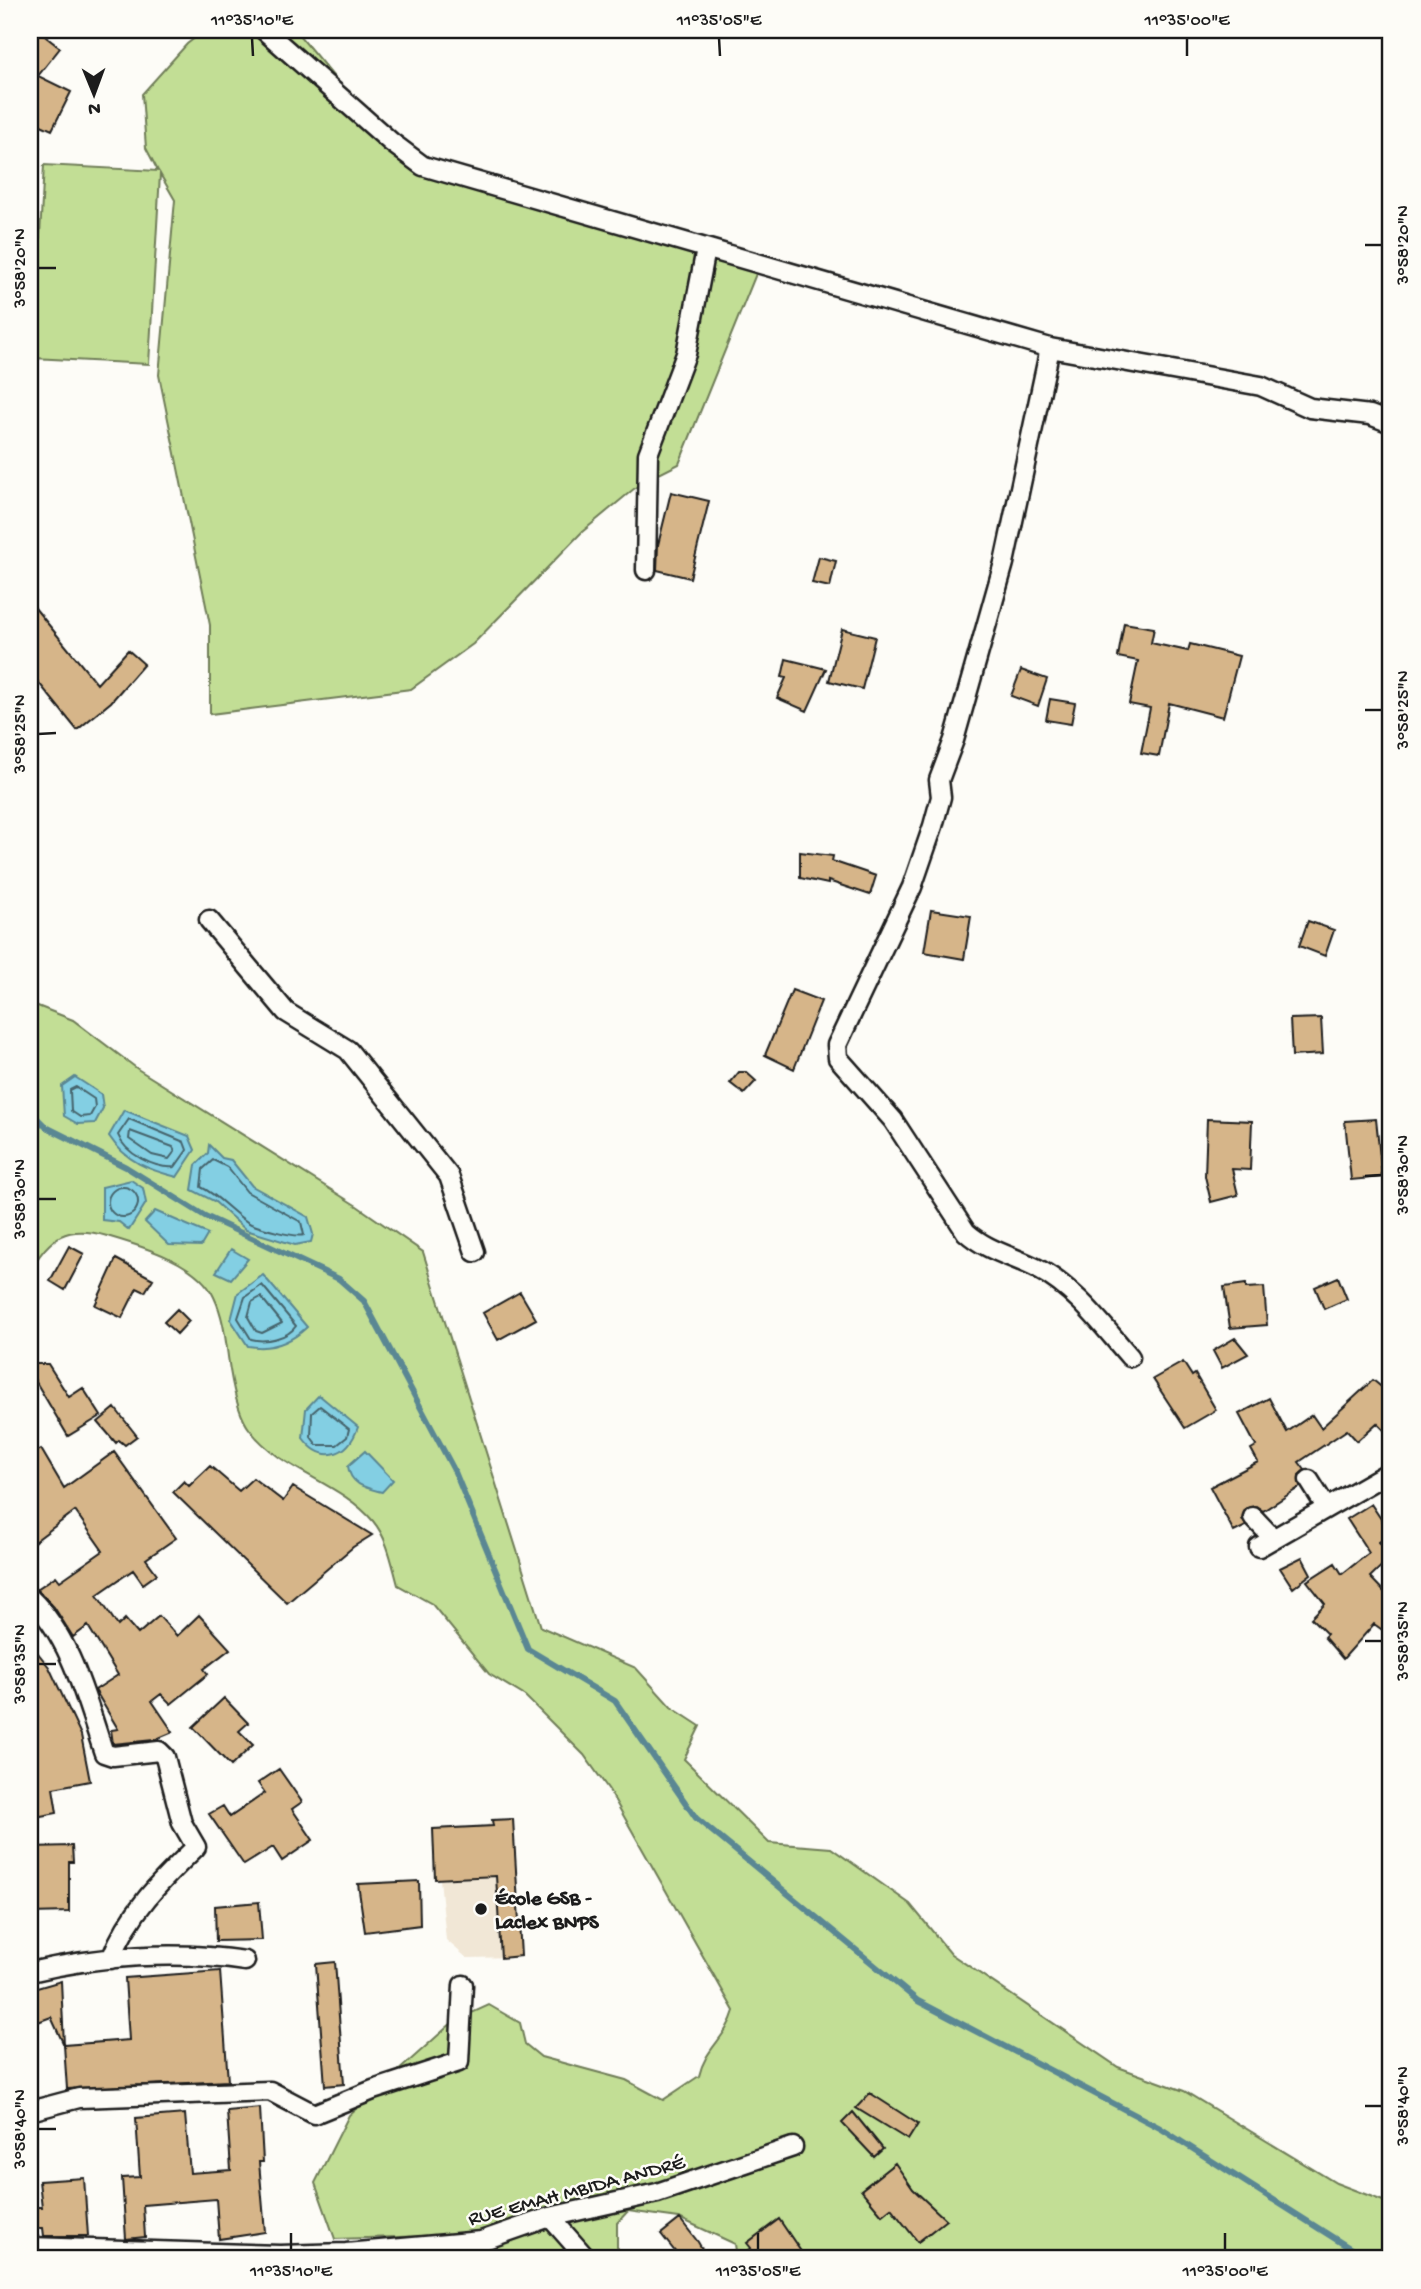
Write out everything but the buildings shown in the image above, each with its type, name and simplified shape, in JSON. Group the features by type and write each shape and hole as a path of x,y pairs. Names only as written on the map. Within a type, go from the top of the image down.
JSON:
{"street":[{"path":"264,30 391,142 424,166 1050,348 1261,386 1310,408 1370,415 1391,423"},
{"path":"646,570 648,454 686,354 706,249"},
{"path":"1050,348 1004,563 954,740 939,780 941,797 933,826 912,887 837,1045 838,1058 893,1120 967,1232 979,1243 1037,1268 1064,1285 1130,1357"},
{"path":"209,920 286,1012 348,1050 449,1176 475,1252"},
{"path":"1253,1517 1266,1542 1391,1471"},
{"path":"1309,1480 1326,1507"},
{"path":"30,1598 46,1614 88,1699 104,1753 113,1756 159,1751 165,1757 182,1823 196,1847 147,1895 125,1928 111,1959"},
{"path":"30,1972 141,1957 245,1961"},
{"path":"30,2110 79,2098 270,2091 314,2114 373,2090 459,2062 463,1985"},
{"name":"RUE EMAH MBIDA ANDRÉ","path":"30,2248 280,2257 481,2241 550,2217 657,2193 793,2147"},
{"path":"550,2217 587,2259"}],"shaded area":[{"name":"École GSB - Laclex BNPS","path":"513,1819 521,1957 467,1958 446,1940 440,1879 492,1820"}],"green space":[{"path":"205,30 295,30 372,123 421,165 500,198 760,264 679,464 641,483 582,532 473,644 411,689 210,714 210,625 159,375 175,200 160,174 149,364 33,358 44,165 158,171 146,148 142,94 187,44"},
{"path":"30,1003 73,1020 139,1070 357,1206 423,1252 541,1627 636,1668 671,1707 700,1726 684,1759 769,1843 831,1848 910,1904 951,1954 1118,2067 1184,2091 1336,2183 1391,2204 1391,2259 737,2259 735,2244 679,2218 628,2211 617,2223 617,2251 622,2259 488,2259 462,2235 335,2239 315,2183 349,2115 454,2021 489,2005 520,2023 525,2044 541,2057 626,2080 663,2100 699,2076 706,2058 726,2029 734,2011 609,1790 584,1755 525,1696 489,1674 432,1604 398,1585 382,1536 373,1521 360,1508 278,1456 250,1430 242,1417 234,1393 221,1315 206,1285 182,1265 152,1250 93,1233 80,1232 61,1236 45,1249 30,1270"}],"water":[{"path":"75,1077 101,1094 103,1108 95,1123 78,1124 64,1116 62,1086"},
{"path":"124,1110 189,1136 195,1150 177,1177 139,1164 116,1145 109,1136"},
{"path":"209,1145 222,1158 231,1160 252,1186 308,1217 313,1234 311,1242 295,1245 246,1230 214,1201 192,1190 196,1165 208,1153"},
{"path":"131,1180 143,1188 146,1203 129,1230 119,1222 102,1220 102,1187"},
{"path":"155,1211 208,1234 201,1246 169,1245 145,1222"},
{"path":"231,1249 248,1259 231,1279 216,1272"},
{"path":"263,1275 307,1327 279,1344 248,1346 231,1320 238,1293"},
{"path":"319,1395 358,1427 348,1445 334,1454 319,1452 303,1438 306,1409"},
{"path":"365,1451 393,1480 382,1492 355,1482 349,1472 348,1466"}],"waterway":[{"path":"30,1095 33,1097 30,1097"},
{"path":"30,1111 46,1127 126,1167 205,1216 339,1279 364,1301 455,1472 528,1649 615,1701 696,1818 918,2001 1160,2128 1367,2259"}],"place":[{"name":"École GSB - Laclex BNPS","path":"481,1909"}]}
